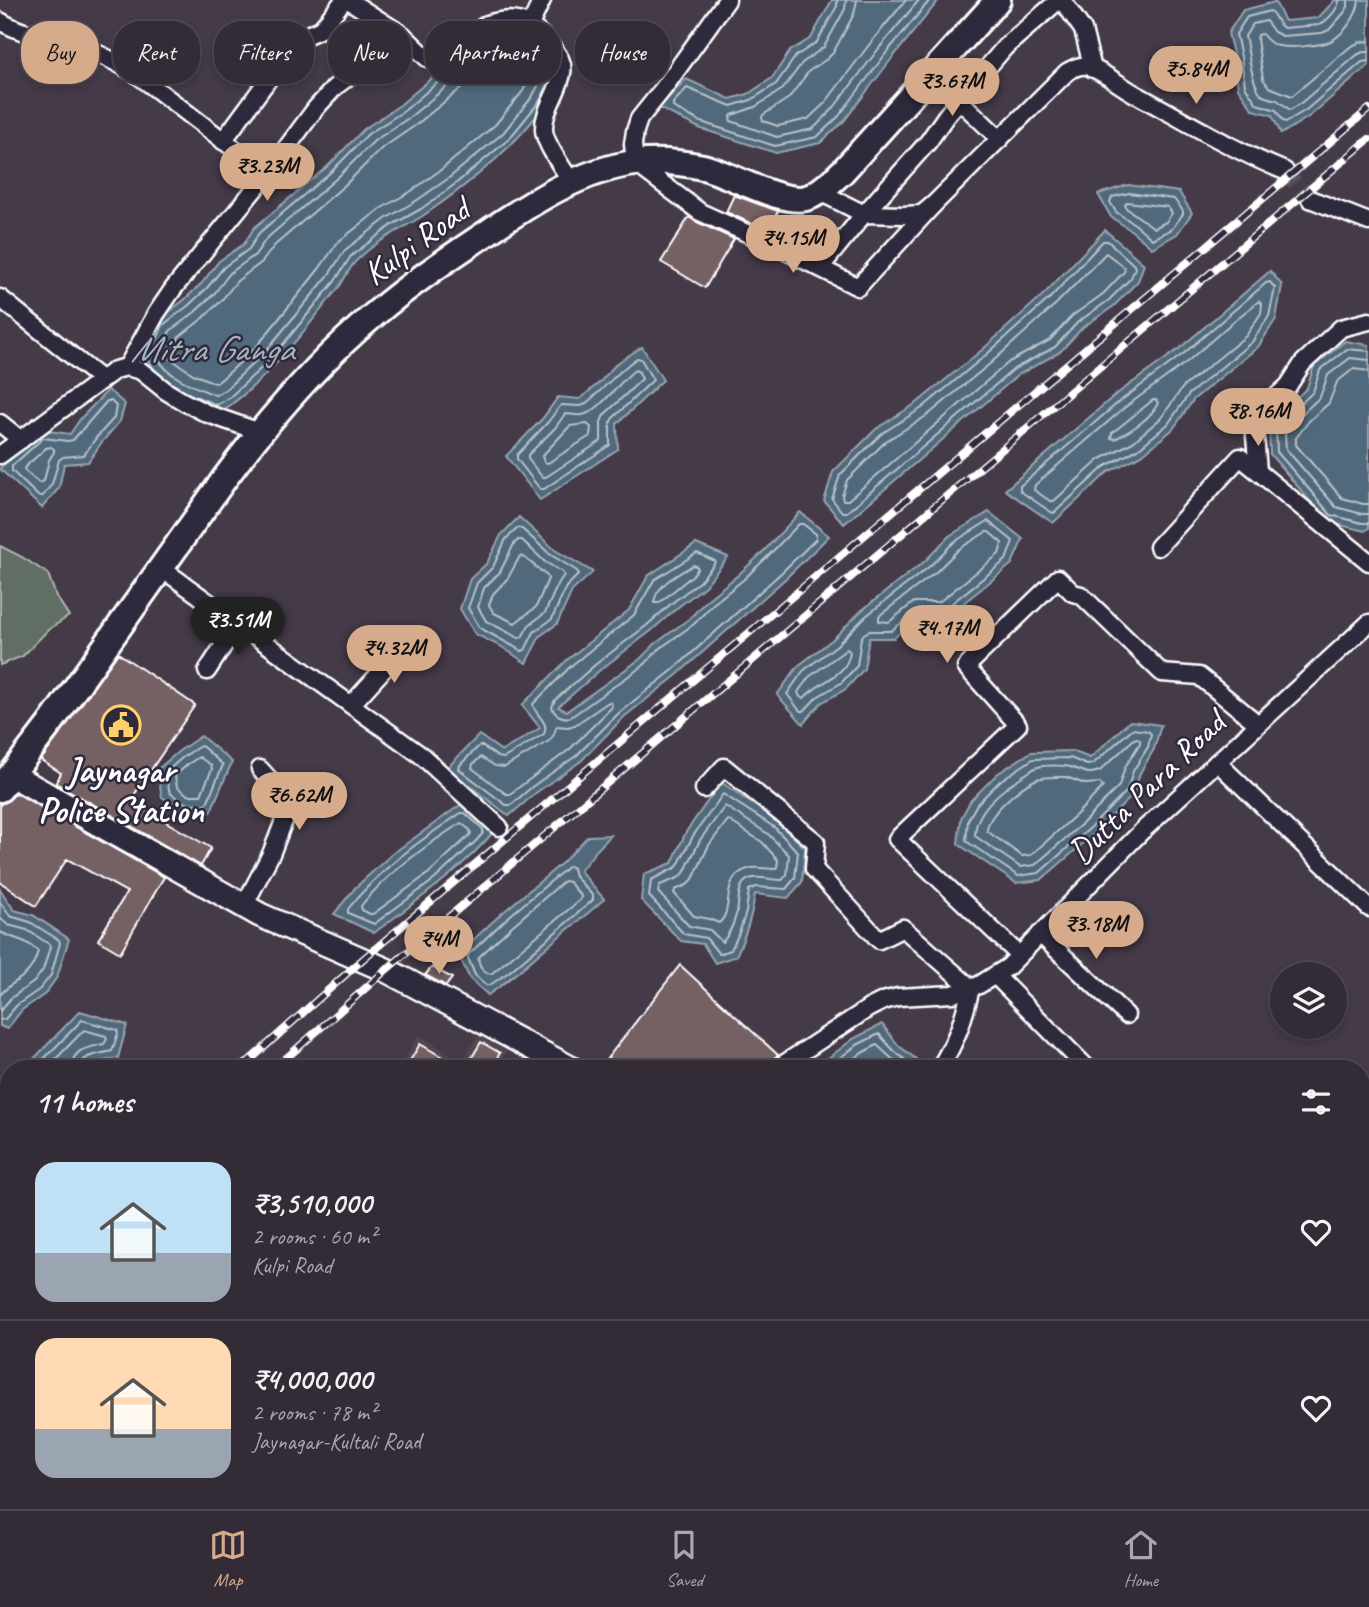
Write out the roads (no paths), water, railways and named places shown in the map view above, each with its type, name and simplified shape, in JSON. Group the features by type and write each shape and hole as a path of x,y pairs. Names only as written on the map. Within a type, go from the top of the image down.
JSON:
{"main road":[{"name":"Kulpi Road","path":"4,777 42,735 260,432 315,371 376,313 514,215 572,183 608,168 670,161 705,167 791,200 807,198 842,172 998,0"},
{"path":"4,777 260,915 386,970 555,1060"}],"street":[{"path":"223,141 298,39 321,29 346,0 380,21"},
{"path":"532,21 542,0"},
{"path":"727,0 639,119 635,131 635,163 700,212 858,286 933,205 1067,72 1076,67 1084,65 1093,68 1158,107 1262,162 1285,171"},
{"path":"820,268 1005,47 1061,0 1083,30 1093,68"},
{"path":"0,22 39,37 76,46 135,73 267,174"},
{"path":"411,43 425,56"},
{"path":"935,70 960,101 1000,139"},
{"path":"127,367 173,289 267,174 316,108 339,84"},
{"path":"558,84 544,127 545,138 572,183"},
{"path":"818,191 864,214 922,214 933,205"},
{"path":"1310,200 1369,222"},
{"path":"0,298 102,380"},
{"path":"1258,471 1255,436 1262,410 1288,386 1303,363 1340,328 1369,321"},
{"path":"0,455 115,370 127,367 141,371 175,396 208,414 260,432"},
{"path":"0,423 20,439"},
{"path":"1158,547 1240,457 1369,562"},
{"path":"161,568 422,756 499,827"},
{"path":"1019,955 897,839 1018,725 966,667 975,658 1058,578 1073,593 1081,595 1162,673 1199,676 1258,724"},
{"name":"Dutta Para Road","path":"790,1060 883,1000 953,994 979,985 1008,967 1142,831 1369,623"},
{"path":"207,671 238,624"},
{"path":"351,705 410,640"},
{"path":"1217,762 1369,908"},
{"path":"704,789 724,767 816,842 814,869 879,940 903,928 971,988 959,1031 944,1060"},
{"path":"244,906 271,854 291,803 260,769"},
{"path":"1040,934 1126,1015"},
{"path":"995,975 1079,1060"}],"water":[{"path":"832,0 939,0 844,121 820,143 776,153 699,128 659,108 686,79 730,99 748,94 772,78 790,51 811,38"},
{"path":"1335,0 1369,0 1369,65 1310,116 1281,134 1272,115 1253,110 1238,88 1228,33 1243,10 1275,2 1285,21 1318,18"},
{"name":"Mitra Ganga","path":"425,84 554,84 546,105 510,146 484,170 356,261 339,287 284,355 237,400 219,413 153,379 140,362 157,321 184,300 219,261 244,244 254,228 328,166 364,129 400,105"},
{"path":"1128,185 1179,192 1192,213 1177,234 1152,248 1111,217 1098,194"},
{"path":"1105,230 1144,264 1138,281 1114,306 1083,327 1060,352 1018,375 844,524 824,501 833,472 876,429 918,402 982,350 1045,293"},
{"path":"1270,271 1282,285 1276,319 1258,347 1194,399 1173,429 1142,455 1108,472 1053,523 1005,490 1114,396 1179,349"},
{"path":"1345,341 1369,345 1369,528 1365,531 1328,522 1270,454 1269,426 1307,388 1314,366"},
{"path":"642,347 663,380 617,424 618,449 540,500 506,456 543,418 558,397 580,399 617,363"},
{"path":"108,390 125,404 120,421 88,462 64,464 59,488 42,508 0,468 41,430 70,434 81,418"},
{"path":"800,512 829,536 677,675 624,717 581,761 509,816 447,768 479,735 502,751 540,728 522,705 567,660 629,610 648,576 696,544 728,557 705,586 558,707 567,711 640,659 762,553"},
{"path":"989,512 1023,539 1012,564 944,619 919,616 894,638 869,638 864,669 846,689 821,703 803,724 777,695 798,666 833,639 861,611 925,561 949,536"},
{"path":"519,517 555,550 593,572 572,591 557,624 540,636 526,663 475,634 460,609 470,579 487,563 501,535"},
{"path":"1130,721 1161,725 1154,749 1140,773 1134,794 1094,834 1041,880 1016,883 958,844 961,818 971,800 997,774 1031,752 1072,751 1090,758"},
{"path":"201,736 232,762 210,813 182,810 162,797 157,770"},
{"path":"721,782 778,822 805,848 802,882 788,898 755,894 748,926 736,956 715,963 703,944 681,941 641,900 644,874 672,863 686,832"},
{"path":"463,803 495,830 453,872 374,933 334,914 355,888 392,854"},
{"path":"611,835 580,871 604,899 488,995 470,979 458,954 562,863 588,836"},
{"path":"0,889 14,910 33,915 69,939 57,977 45,994 22,1010 7,1029 0,1026"},
{"path":"80,1011 127,1025 118,1058 33,1060"},
{"path":"882,1024 899,1046 916,1060 826,1060 853,1039"}],"tunnel":[{"path":"1285,171 1310,199"}],"railway":[{"path":"250,1060 363,959 1369,109"},
{"path":"284,1060 386,970 1369,139"}],"place":[{"name":"Jaynagar Police Station","path":"121,725"}]}
